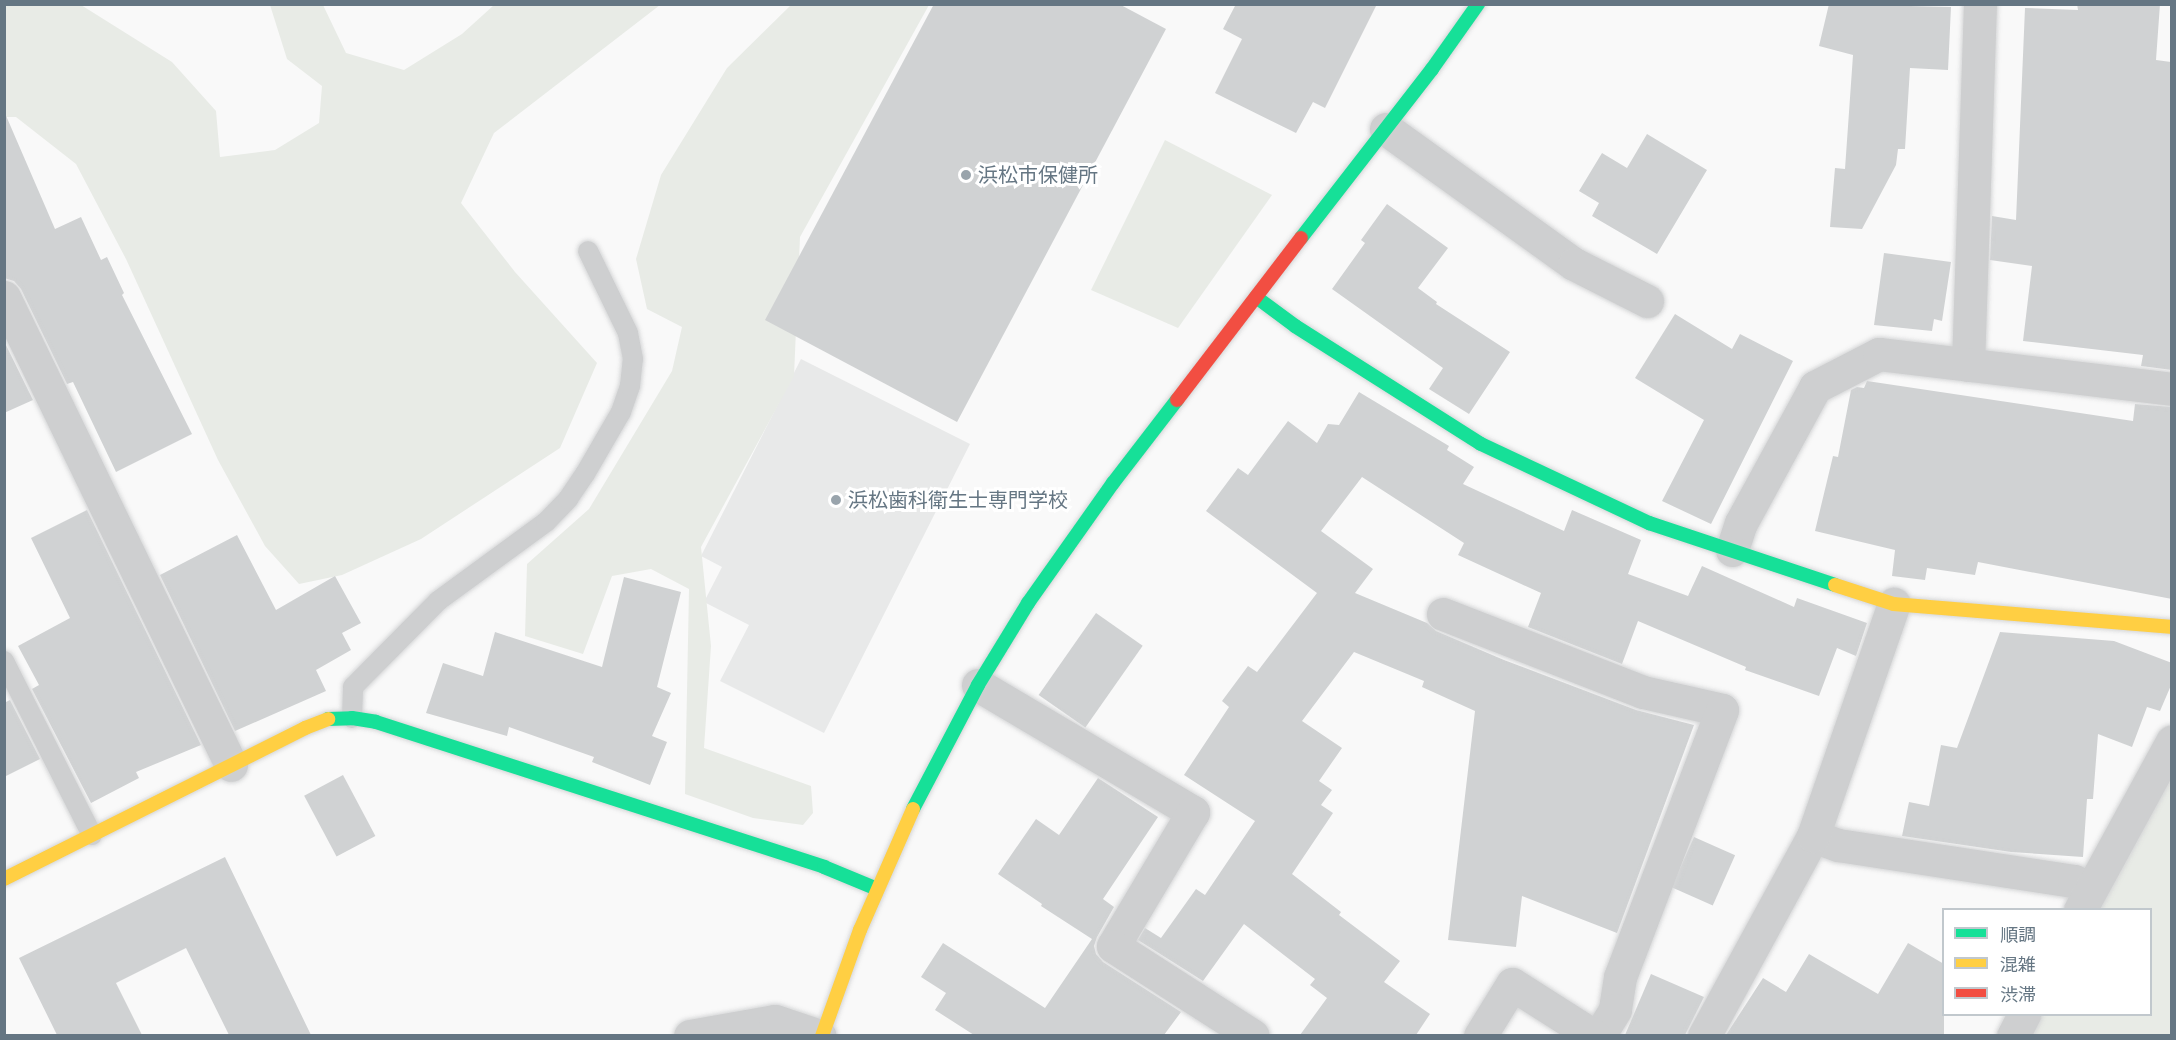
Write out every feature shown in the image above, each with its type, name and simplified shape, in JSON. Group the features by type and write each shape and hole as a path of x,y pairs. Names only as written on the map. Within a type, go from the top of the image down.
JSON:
{"street":[{"path":"690,1035 775,1021 821,1035 877,889 919,795 978,685 1028,603 1069,542 1386,129 1478,4"},
{"path":"1968,365 1980,4"},
{"path":"1386,129 1574,264 1647,301"},
{"path":"4,297 231,765"},
{"path":"1256,297 1295,326 1481,444 1649,523 1894,604 2172,627"},
{"path":"1732,550 1741,523 1815,387 1880,354 2172,389"},
{"path":"1704,1035 1813,836 1894,604"},
{"path":"1443,614 1643,692 1722,710 1620,977 1615,1010 1599,1035"},
{"path":"978,685 1194,812 1113,946 1253,1035"},
{"path":"4,879 305,728 327,720 352,718 376,722 813,863 877,889"},
{"path":"1813,836 1838,845 2074,882 2085,900 2172,741"},
{"path":"1480,1035 1512,984 1594,1035"},
{"path":"2013,1035 2023,1016"}],"lane":[{"path":"352,718 353,687 438,601 546,522 568,499 621,412 630,386 632,368 628,333 588,251"},
{"path":"4,661 92,835"}],"shaded area":[{"path":"5,5 81,5 172,62 216,111 220,157 275,150 319,123 322,86 287,59 270,5 323,5 346,53 404,70 462,34 494,5 660,5 494,133 461,203 515,272 597,363 560,448 421,539 342,575 299,584 265,546 218,460 126,259 76,164 16,117 5,117"},
{"path":"791,5 929,5 800,237 794,376 701,547 711,646 704,748 811,786 813,813 803,825 753,818 685,794 689,589 651,569 612,576 583,654 525,636 527,564 589,509 672,371 682,327 647,309 636,259 661,175 727,68"},
{"path":"1165,140 1272,195 1178,328 1091,290"},
{"name":"浜松歯科衛生士専門学校","path":"801,359 970,444 824,733 720,681 749,625 704,602 722,567 701,556"},
{"path":"2171,778 2171,1035 2030,1036 2040,1016 2152,1016 2152,908 2100,908"}],"building":[{"name":"浜松市保健所","path":"934,4 1119,4 1166,29 957,422 765,320"},
{"path":"1236,4 1377,4 1325,108 1313,102 1296,133 1215,93 1242,39 1223,29"},
{"path":"1829,4 1951,7 1948,70 1910,68 1905,149 1898,149 1896,165 1862,229 1830,227 1835,168 1845,169 1853,55 1819,46"},
{"path":"2077,4 2160,4 2156,60 2171,62 2172,370 2141,366 2143,355 2023,341 2032,266 1990,260 1992,216 2016,220 2025,8 2078,10"},
{"path":"4,111 55,229 81,217 101,260 107,257 124,293 122,295 192,434 116,472 73,382 67,384 21,289 14,281 4,278"},
{"path":"1647,134 1707,170 1657,254 1592,216 1599,203 1579,191 1602,153 1627,168"},
{"path":"1387,204 1448,248 1418,288 1437,302 1436,304 1510,352 1469,414 1429,389 1443,368 1332,289 1365,243 1361,240"},
{"path":"1884,253 1951,262 1942,321 1934,319 1932,331 1874,325"},
{"path":"1675,314 1732,349 1740,334 1793,361 1711,524 1662,501 1704,420 1635,378"},
{"path":"4,341 33,400 4,413"},
{"path":"1867,381 2133,421 2135,404 2172,407 2172,599 1978,562 1975,575 1927,568 1925,580 1892,576 1895,550 1815,531 1833,456 1838,457 1851,390 1857,387 1864,388"},
{"path":"1359,392 1449,446 1447,450 1474,467 1463,484 1564,531 1572,510 1641,540 1628,574 1688,596 1702,566 1794,607 1797,598 1867,623 1856,656 1837,648 1819,696 1745,670 1746,667 1638,621 1622,664 1528,627 1541,593 1458,555 1464,543 1362,477 1321,531 1373,569 1355,593 1427,623 1436,631 1504,660 1636,710 1694,725 1617,933 1522,896 1516,947 1448,940 1475,711 1422,687 1424,681 1354,652 1302,721 1342,748 1319,781 1332,790 1321,805 1333,813 1292,874 1341,912 1339,915 1400,961 1384,982 1430,1014 1416,1035 1300,1035 1327,998 1310,985 1315,979 1244,924 1203,981 1138,940 1145,928 1161,938 1196,889 1205,895 1255,821 1184,775 1229,707 1222,701 1248,666 1257,672 1317,593 1206,511 1238,468 1248,475 1288,421 1317,443 1328,424 1339,425"},
{"path":"87,510 201,745 136,772 139,778 91,803 32,689 39,685 18,646 70,618 31,538"},
{"path":"237,535 276,610 335,576 361,623 342,633 351,650 316,670 326,691 235,731 160,575"},
{"path":"624,577 681,592 657,687 671,693 652,736 667,742 650,785 592,762 594,757 509,727 507,736 426,713 443,663 483,676 495,632 602,667"},
{"path":"1096,613 1143,646 1085,728 1039,695"},
{"path":"2000,632 2114,641 2172,663 2172,683 2160,711 2147,707 2132,747 2098,734 2093,799 2087,799 2083,857 2011,852 1902,836 1909,802 1929,806 1941,745 1957,748"},
{"path":"10,700 40,759 4,777 4,703"},
{"path":"343,775 375,836 337,857 304,796"},
{"path":"1098,778 1158,817 1103,899 1114,907 1097,937 1094,946 1096,954 1103,962 1181,1012 1164,1035 974,1035 935,1010 946,993 921,977 943,943 1045,1008 1092,939 1041,906 1042,904 998,874 1036,819 1059,835"},
{"path":"1694,837 1735,855 1713,906 1672,887"},
{"path":"225,857 311,1035 229,1035 186,948 116,983 142,1035 57,1035 19,958"},
{"path":"1908,943 1942,963 1944,1035 1726,1035 1763,978 1786,992 1809,954 1878,994"},
{"path":"1651,974 1704,997 1685,1035 1625,1035"}],"traffic: fast":[{"path":"1301,238 1432,69 1478,4"},
{"path":"1256,297 1295,326 1481,444 1649,523 1835,585"},
{"path":"913,809 978,685 1028,603 1113,483 1177,400"},
{"path":"328,719 352,718 376,722 824,867 877,889"}],"traffic: slow":[{"path":"1835,585 1894,604 2172,627"},
{"path":"4,879 305,728 328,719"},
{"path":"822,1036 860,930 913,809"}],"traffic: jam":[{"path":"1177,400 1301,238"}],"place":[{"name":"浜松市保健所","path":"966,175"},
{"name":"浜松歯科衛生士専門学校","path":"836,500"}]}
